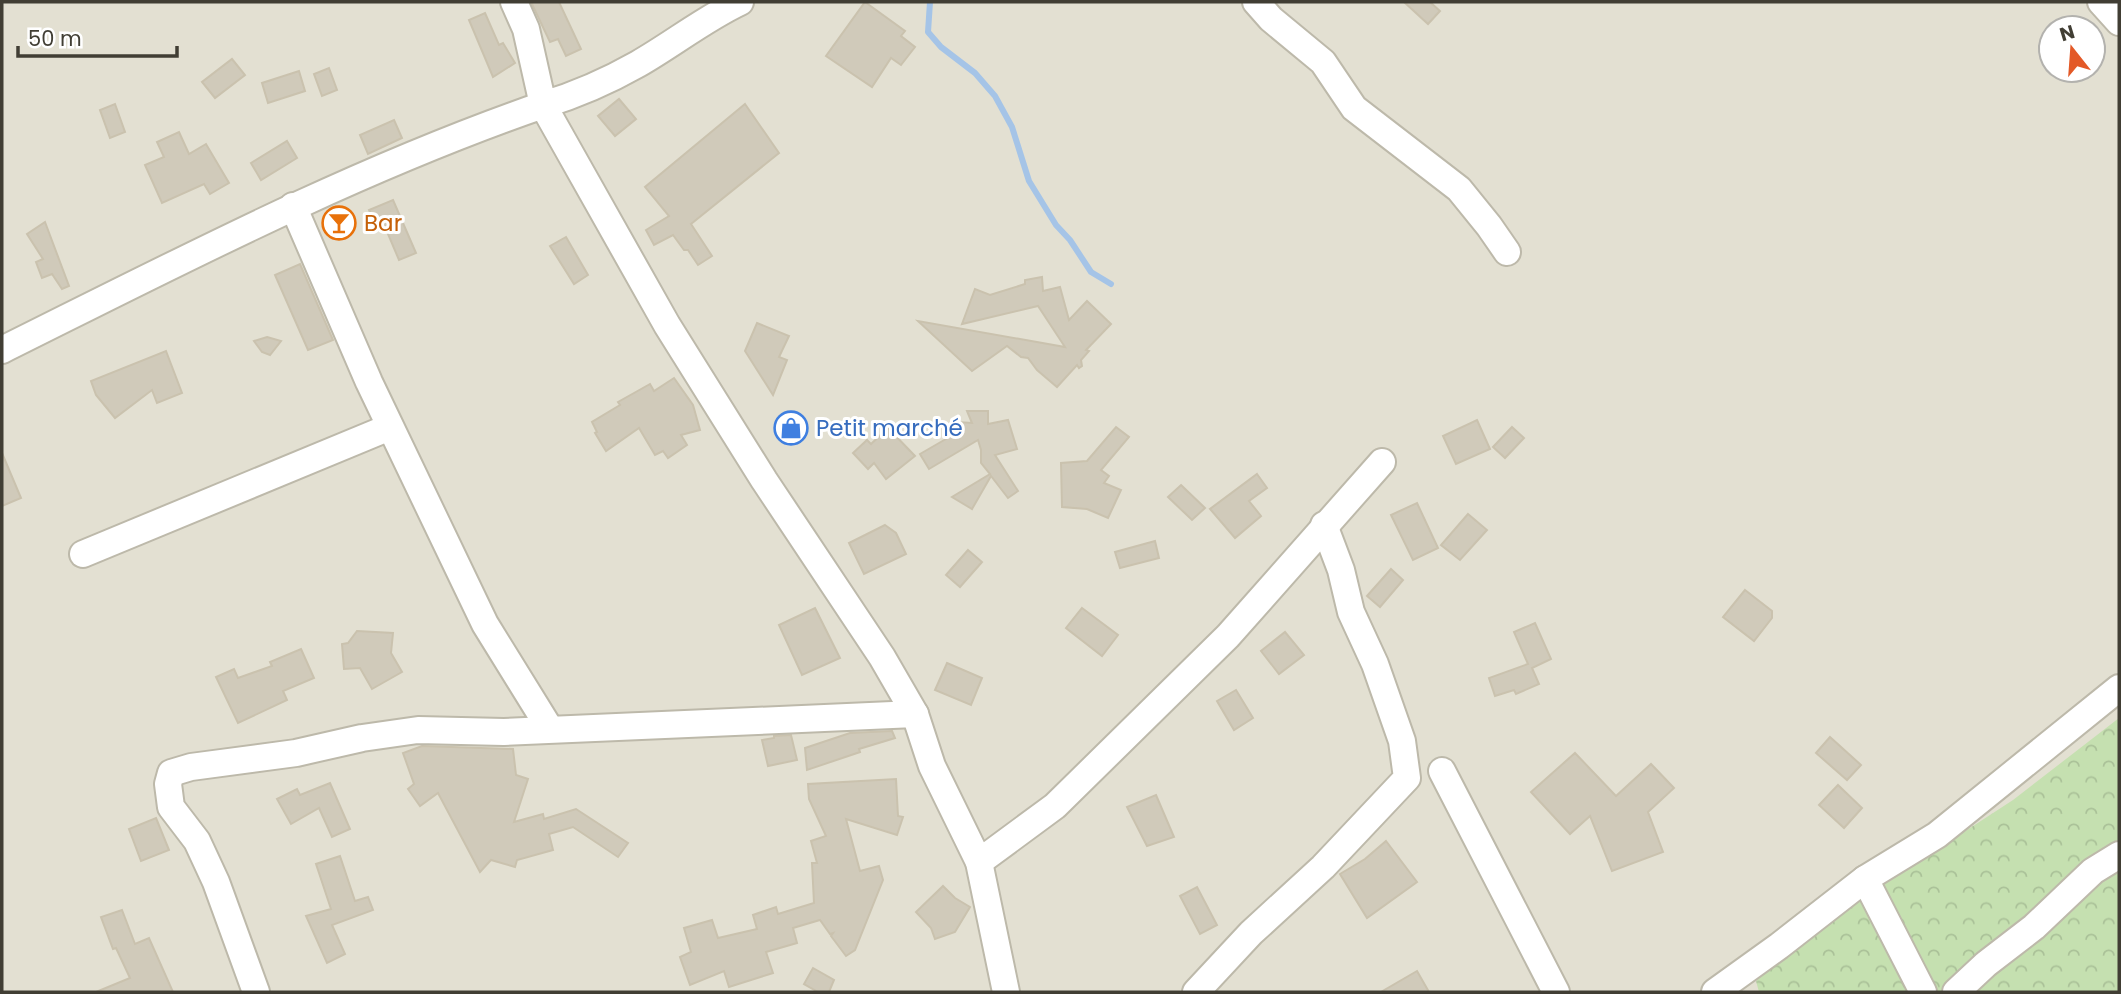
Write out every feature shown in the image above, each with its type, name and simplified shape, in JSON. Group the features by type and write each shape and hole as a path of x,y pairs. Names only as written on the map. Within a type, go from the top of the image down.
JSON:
{"street":[{"path":"514,2 526,29 543,105 667,325 764,480 882,657 915,714 932,766 979,862 1006,992"},
{"path":"2,350 293,206 468,131 573,96 638,64 711,16 740,2"},
{"path":"1256,2 1271,19 1323,62 1354,108 1459,189 1507,252"},
{"path":"2101,2 2119,22"},
{"path":"293,206 390,427 485,624 550,729"},
{"path":"83,554 390,427"},
{"path":"979,862 1055,806 1228,636 1382,461"},
{"path":"1196,992 1251,933 1323,867 1407,778 1402,741 1375,664 1351,612 1341,570 1324,525"},
{"path":"1715,992 1865,879 1937,835 2119,688"},
{"path":"256,992 216,882 197,841 171,807 168,784 171,773 191,767 296,753 362,738 418,730 505,732 915,714"},
{"path":"1442,771 1556,992"},
{"path":"1956,992 1986,964 2034,927 2094,871 2119,855"},
{"path":"1865,879 1923,992"}],"shaded area":[{"path":"2,2 2119,2 2119,992 2,992"}],"green space":[{"path":"2119,718 2119,992 1759,992 1756,981 1821,925 2013,800"}],"building":[{"path":"531,2 559,2 581,49 566,56 558,39 550,42"},
{"path":"865,2 905,31 901,36 915,47 901,65 891,58 872,87 826,56"},
{"path":"1404,2 1430,2 1440,11 1428,24"},
{"path":"485,13 499,45 503,43 515,63 493,77 469,20"},
{"path":"232,59 245,75 215,98 202,82"},
{"path":"329,68 337,90 322,96 314,74"},
{"path":"299,71 305,91 268,103 262,83"},
{"path":"619,99 636,119 615,136 598,116"},
{"path":"115,104 125,132 110,138 100,110"},
{"path":"745,104 779,153 691,224 712,256 698,265 673,235 654,245 646,230 669,216 645,187"},
{"path":"394,120 402,138 368,154 360,135"},
{"path":"179,132 189,154 206,144 229,183 210,194 204,184 162,203 145,165 164,157 157,142"},
{"path":"287,141 297,158 261,180 251,163"},
{"path":"393,200 416,253 399,260 383,222 376,225 369,210"},
{"path":"45,222 69,286 62,289 52,274 42,278 36,262 43,259 27,234"},
{"path":"566,237 588,275 574,284 550,246"},
{"path":"300,264 333,340 308,350 275,275"},
{"path":"1042,277 1043,291 1060,287 1069,320 1087,301 1111,324 1086,350 1089,351 1081,360 1082,366 1079,368 1077,365 1057,387 1037,370 1028,358 1021,357 1007,346 972,371 918,321 1065,347 1038,306 962,324 975,289 990,295 1025,284 1025,280"},
{"path":"757,323 789,336 779,357 787,360 773,395 745,351"},
{"path":"267,337 281,341 270,355 262,352 254,341"},
{"path":"166,351 182,393 157,403 152,390 115,418 96,395 91,381"},
{"path":"674,378 693,405 700,430 681,435 687,445 668,458 663,451 655,455 639,428 606,451 592,422 620,405 618,402 650,384 654,391"},
{"path":"967,411 988,411 988,424 1008,420 1017,449 995,455 1018,491 1008,498 991,476 972,509 952,497 990,474 981,463 978,440 929,469 920,454 958,432 958,422 972,423"},
{"path":"1477,420 1490,449 1456,464 1443,436"},
{"path":"1116,427 1129,437 1101,470 1109,476 1104,483 1121,490 1108,518 1087,509 1062,507 1061,463 1087,461"},
{"path":"1512,427 1524,438 1505,458 1493,447"},
{"path":"888,428 915,456 886,479 874,463 868,469 853,453 867,440 871,444"},
{"path":"2,453 21,498 2,506"},
{"path":"1257,474 1267,488 1249,501 1261,516 1235,538 1210,509"},
{"path":"1181,485 1205,508 1192,520 1168,497"},
{"path":"1417,503 1438,548 1413,560 1391,515"},
{"path":"1468,514 1487,530 1460,560 1441,545"},
{"path":"885,525 896,533 906,554 864,574 849,543"},
{"path":"1155,541 1159,558 1120,568 1115,552"},
{"path":"968,550 982,562 960,587 946,575"},
{"path":"1391,569 1403,580 1380,607 1367,596"},
{"path":"1745,590 1772,611 1772,618 1754,641 1723,617"},
{"path":"815,608 840,658 802,675 779,625"},
{"path":"1082,608 1118,635 1102,656 1066,628"},
{"path":"1535,623 1551,659 1532,668 1539,684 1516,694 1514,690 1495,696 1489,678 1528,664 1514,632"},
{"path":"357,631 393,633 391,653 402,672 372,689 360,668 344,669 342,644 348,643"},
{"path":"1285,632 1304,655 1279,674 1261,651"},
{"path":"301,649 314,678 283,691 287,700 238,723 216,677 234,669 238,678 272,666 270,662"},
{"path":"947,663 982,678 971,705 935,690"},
{"path":"1236,690 1253,718 1234,730 1217,701"},
{"path":"892,731 895,738 807,770 805,748 850,733"},
{"path":"791,735 797,760 768,766 762,740"},
{"path":"1830,737 1861,765 1847,780 1816,753"},
{"path":"422,746 513,749 516,775 528,779 514,822 543,814 544,819 576,809 628,843 618,857 573,827 549,834 553,850 517,860 515,867 491,860 480,872 438,793 420,806 408,789 414,784 403,753"},
{"path":"1575,753 1616,796 1651,764 1674,788 1648,812 1663,852 1612,871 1590,816 1570,834 1531,792"},
{"path":"896,779 898,816 903,817 897,835 846,819 860,871 879,866 883,880 855,950 846,956 831,936 833,933 830,934 820,920 793,928 797,943 766,952 773,973 729,987 724,971 690,985 680,957 691,952 684,928 712,920 718,938 757,929 753,915 776,907 778,914 814,903 812,863 817,863 811,841 826,836 809,799 808,784"},
{"path":"330,783 350,829 332,837 319,808 291,824 277,799 297,789 300,795"},
{"path":"1838,785 1862,808 1844,828 1819,805"},
{"path":"1156,795 1174,837 1147,846 1127,807"},
{"path":"156,818 169,850 141,861 129,829"},
{"path":"1386,841 1417,882 1367,918 1340,874 1365,859"},
{"path":"340,856 355,901 368,897 373,910 332,925 345,954 327,963 306,916 331,909 316,864"},
{"path":"943,886 955,898 970,907 955,932 935,939 931,928 916,912"},
{"path":"1197,887 1217,925 1200,934 1180,896"},
{"path":"122,910 135,944 149,938 173,992 96,992 130,978 116,948 113,949 101,917"},
{"path":"813,968 834,980 829,992 818,992 804,984"},
{"path":"1417,971 1429,992 1381,992"}],"waterway":[{"path":"930,2 928,32 941,47 975,73 995,96 1012,127 1029,181 1056,225 1070,240 1091,272 1111,284"}],"place":[{"name":"Bar","path":"339,223"},
{"name":"Petit marché","path":"791,428"}]}
